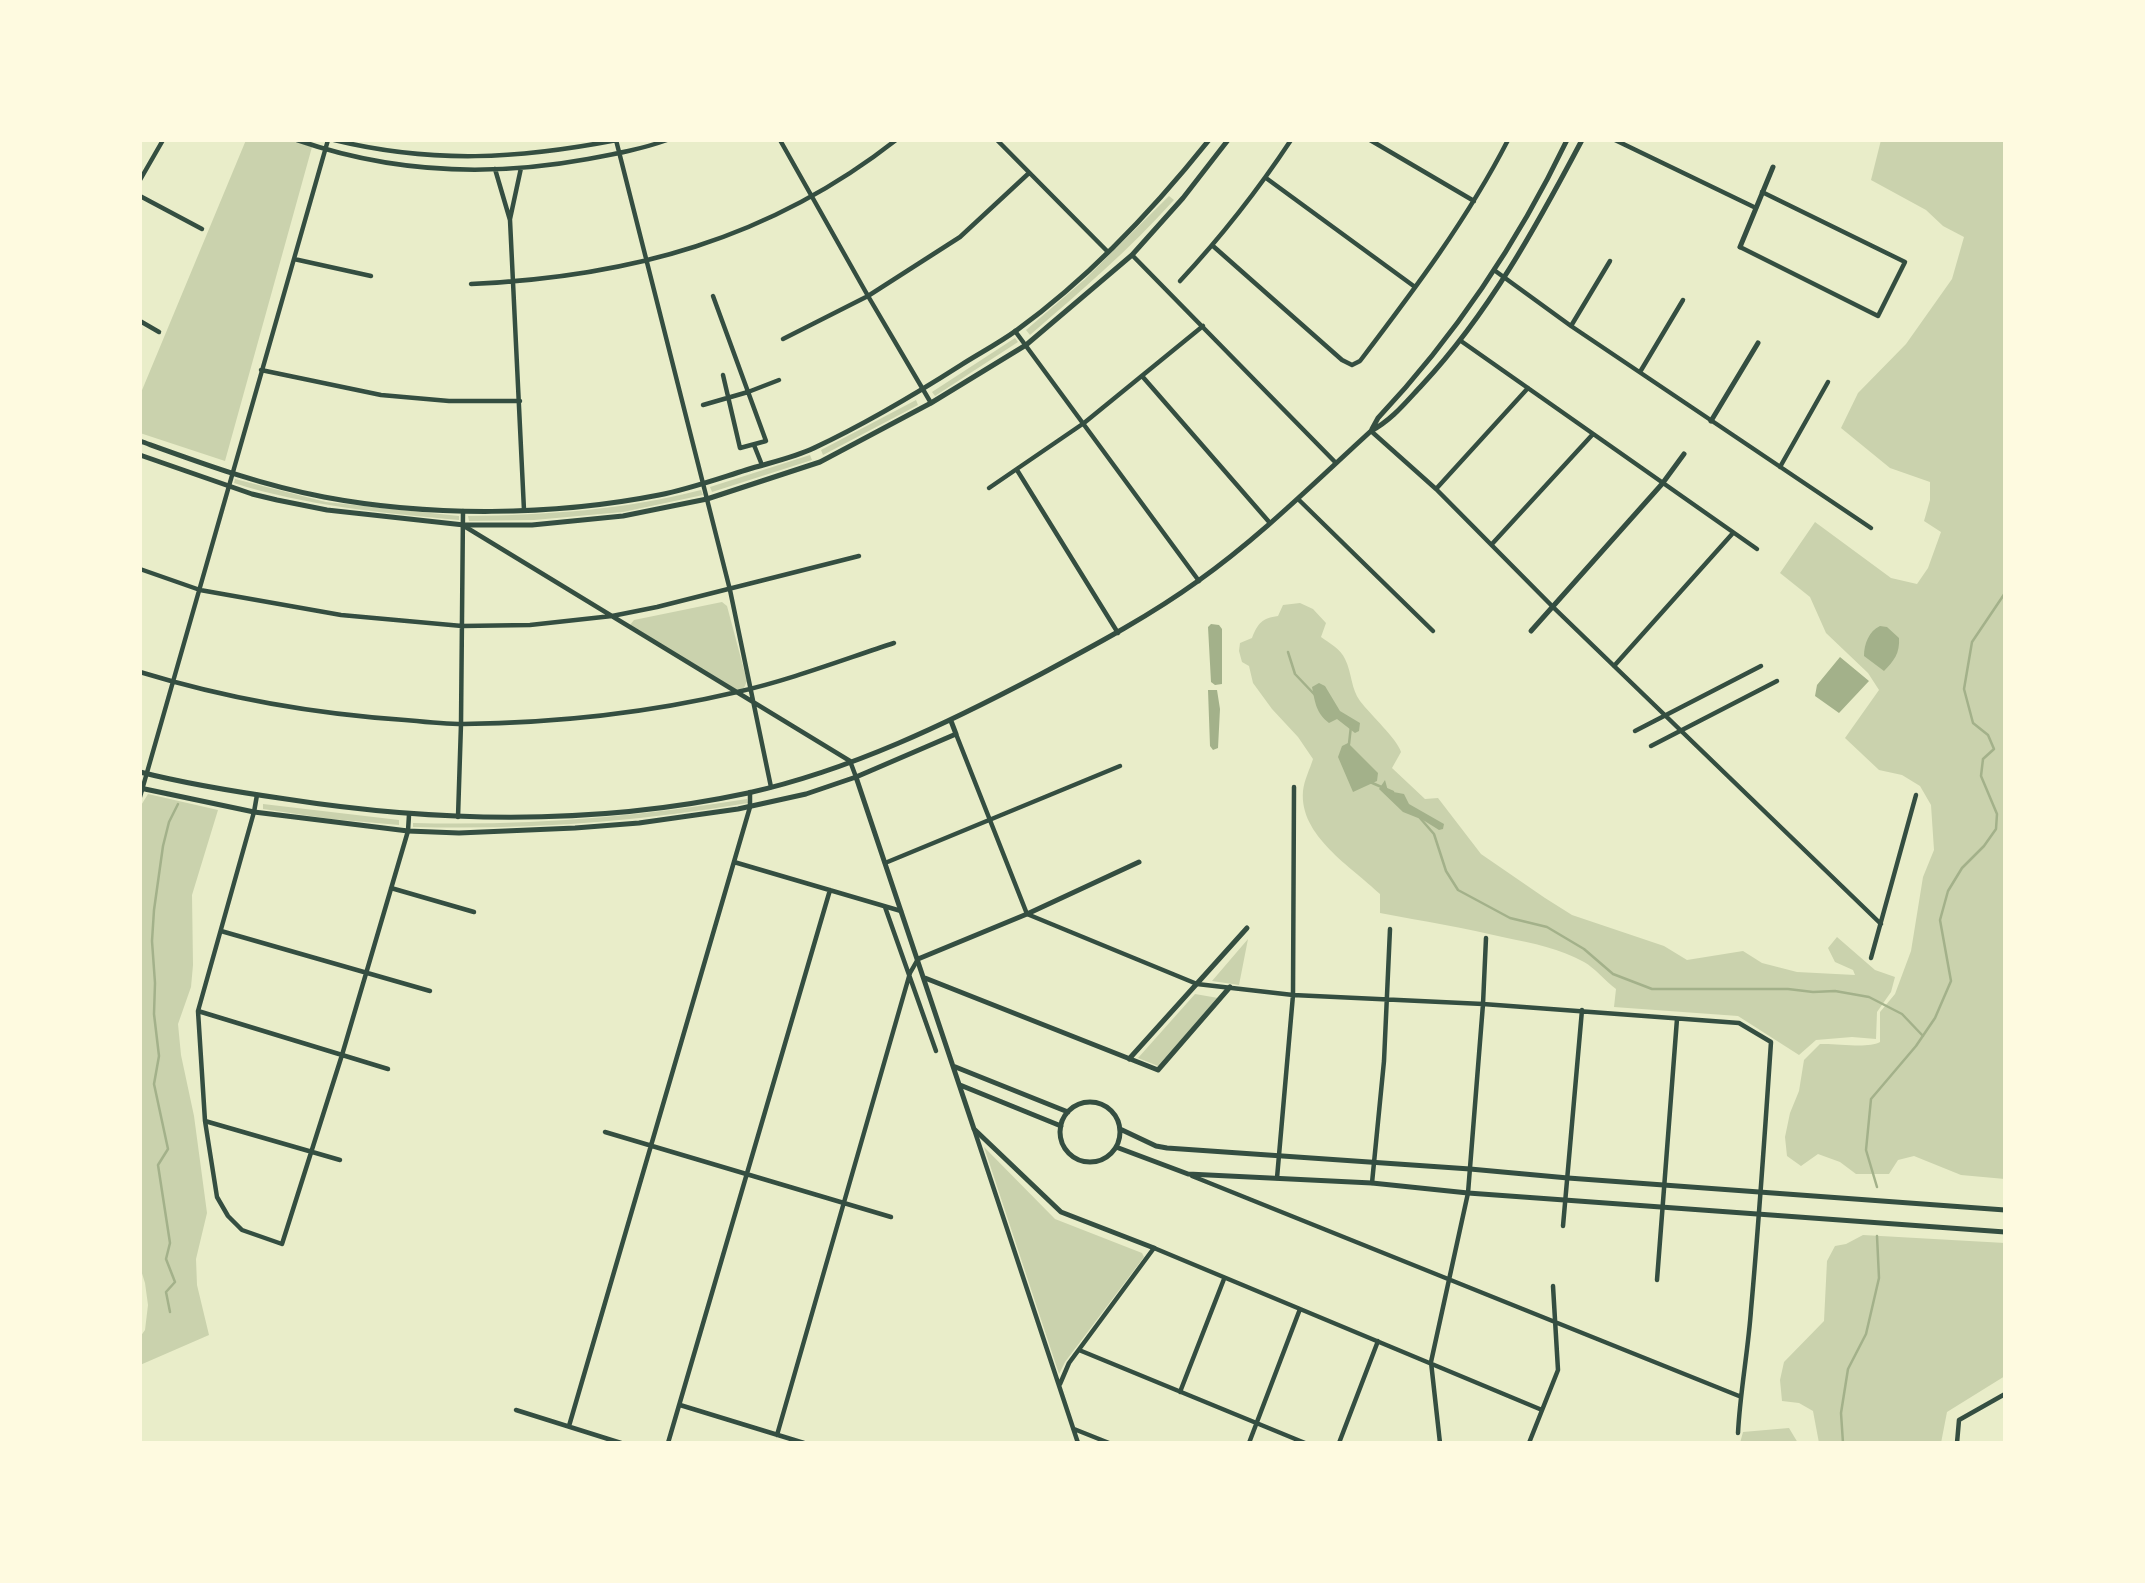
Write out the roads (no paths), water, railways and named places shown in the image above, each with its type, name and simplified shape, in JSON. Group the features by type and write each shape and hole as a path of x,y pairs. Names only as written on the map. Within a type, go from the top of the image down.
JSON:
{"street":[{"path":"140,180 163,140"},
{"path":"297,140 408,167 451,170 521,168 618,153 667,140"},
{"path":"140,797 143,773 174,682 328,140"},
{"path":"334,140 391,152 447,158 507,156 616,140 730,590 771,787"},
{"path":"780,140 931,403"},
{"path":"471,284 559,278 646,262 732,235 813,196 896,140"},
{"path":"997,140 1108,252"},
{"path":"140,442 267,485 327,498 463,511 524,510 615,503 704,484 812,449 923,389 1015,331 1108,252 1171,188 1209,140"},
{"path":"140,455 252,494 327,510 464,526 532,525 623,516 707,499 820,462 931,403 1026,345 1132,255 1183,198 1227,140"},
{"path":"1180,281 1213,246 1266,178 1291,140"},
{"path":"1370,140 1474,201"},
{"path":"1213,246 1342,360 1352,365 1360,361 1448,243 1508,140"},
{"path":"1371,431 1378,418 1429,362 1494,270 1532,209 1567,140"},
{"path":"143,773 257,795 409,815 512,819 593,814 689,803 771,787 850,761 951,721 1118,633 1199,581 1298,499 1371,431 1386,423 1461,341 1543,216 1582,140"},
{"path":"1615,140 1756,208"},
{"path":"1558,159 1569,164"},
{"path":"1762,192 1905,262 1878,316 1740,247 1762,192 1773,167"},
{"path":"510,220 521,168"},
{"path":"495,170 510,220 524,510"},
{"path":"783,339 868,296 960,237 1029,173"},
{"path":"1266,178 1415,287"},
{"path":"1171,188 1183,198"},
{"path":"140,196 202,229"},
{"path":"1132,255 1336,463"},
{"path":"293,260 371,276"},
{"path":"1571,326 1611,261"},
{"path":"1494,270 1571,326 1871,528"},
{"path":"713,296 766,441 740,449 723,375"},
{"path":"1640,372 1683,300"},
{"path":"140,321 159,332"},
{"path":"989,488 1084,423 1203,326"},
{"path":"1015,331 1199,581"},
{"path":"1451,333 1757,549"},
{"path":"1711,421 1758,343"},
{"path":"261,370 381,395 449,401 520,401"},
{"path":"1142,376 1270,523"},
{"path":"703,405 779,380"},
{"path":"1780,467 1828,382"},
{"path":"1436,489 1528,388"},
{"path":"1371,431 1436,489 1553,607 1881,924"},
{"path":"1492,544 1593,434"},
{"path":"754,445 762,465"},
{"path":"1531,631 1662,484 1684,454"},
{"path":"1017,470 1118,633"},
{"path":"1298,499 1433,631"},
{"path":"457,818 461,724 463,511"},
{"path":"464,526 850,761 1079,1443"},
{"path":"1614,666 1733,533"},
{"path":"140,569 200,590 341,615 462,626 530,625 612,617 859,556"},
{"path":"140,672 265,702 359,717 461,724 545,721 632,711 735,693 894,643"},
{"path":"1635,731 1760,666"},
{"path":"1651,746 1777,681"},
{"path":"951,721 1027,914 1197,984 1293,995 1483,1003 1739,1023 1770,1042 1751,1318 1738,1433"},
{"path":"141,788 254,812 408,831 459,833 575,828 661,820 750,807 806,794 856,777 956,734"},
{"path":"885,863 1120,766"},
{"path":"1277,1178 1293,995 1294,787"},
{"path":"569,1426 750,807 750,792"},
{"path":"257,795 198,1011 205,1121 215,1188 228,1216 242,1230 282,1244 342,1055 408,831 409,815"},
{"path":"1871,958 1916,795"},
{"path":"734,862 901,911"},
{"path":"778,1435 910,973 918,959 1027,914 1139,862"},
{"path":"391,888 474,912"},
{"path":"668,1443 830,890"},
{"path":"885,906 936,1051"},
{"path":"1129,1059 1247,928"},
{"path":"1372,1184 1384,1061 1390,929"},
{"path":"221,930 430,991"},
{"path":"1440,1443 1431,1362 1468,1193 1486,938"},
{"path":"924,978 1158,1070 1230,987"},
{"path":"1563,1226 1582,1010"},
{"path":"198,1011 388,1069"},
{"path":"1657,1280 1677,1019"},
{"path":"953,1066 1068,1112"},
{"path":"960,1085 1061,1126"},
{"path":"1097,1103 1112,1112 1120,1129 1116,1147 1101,1159 1082,1160 1071,1155 1063,1145 1061,1126 1068,1112 1078,1105 1097,1103"},
{"path":"205,1121 340,1160"},
{"path":"974,1129 1061,1212 1378,1340 1542,1410"},
{"path":"1120,1129 1156,1146 1167,1148 1470,1168 1567,1178 2005,1210"},
{"path":"605,1132 891,1217"},
{"path":"1116,1147 1740,1397"},
{"path":"1188,1174 1372,1184 2005,1232"},
{"path":"1060,1384 1069,1363 1154,1248"},
{"path":"1180,1392 1224,1279"},
{"path":"1530,1443 1558,1370 1553,1286"},
{"path":"1250,1443 1300,1309"},
{"path":"1339,1443 1378,1340"},
{"path":"1079,1350 1305,1443"},
{"path":"1957,1443 1959,1420 2005,1394"},
{"path":"680,1405 804,1443"},
{"path":"516,1410 621,1443"},
{"path":"1074,1428 1110,1443"}],"waterway":[{"path":"1877,1187 1866,1150 1871,1099 1916,1046 1935,1018 1951,981 1940,920 1948,891 1962,868 1984,846 1996,829 1997,814 1981,776 1983,759 1994,749 1988,735 1973,723 1964,689 1972,642 2005,593"},
{"path":"1288,652 1295,674 1315,695"},
{"path":"1349,744 1351,726"},
{"path":"1370,782 1393,792"},
{"path":"170,1312 166,1292 175,1282 166,1259 170,1243 158,1165 168,1149 154,1084 159,1056 154,1014 152,941 163,846 169,822 178,804"},
{"path":"1420,818 1434,834 1446,871 1458,890 1510,918 1547,927 1584,949 1613,974 1652,989 1788,989 1835,991 1869,997 1902,1014 1923,1036"},
{"path":"1843,1443 1841,1413 1848,1369 1866,1334 1879,1278 1877,1236"}]}
